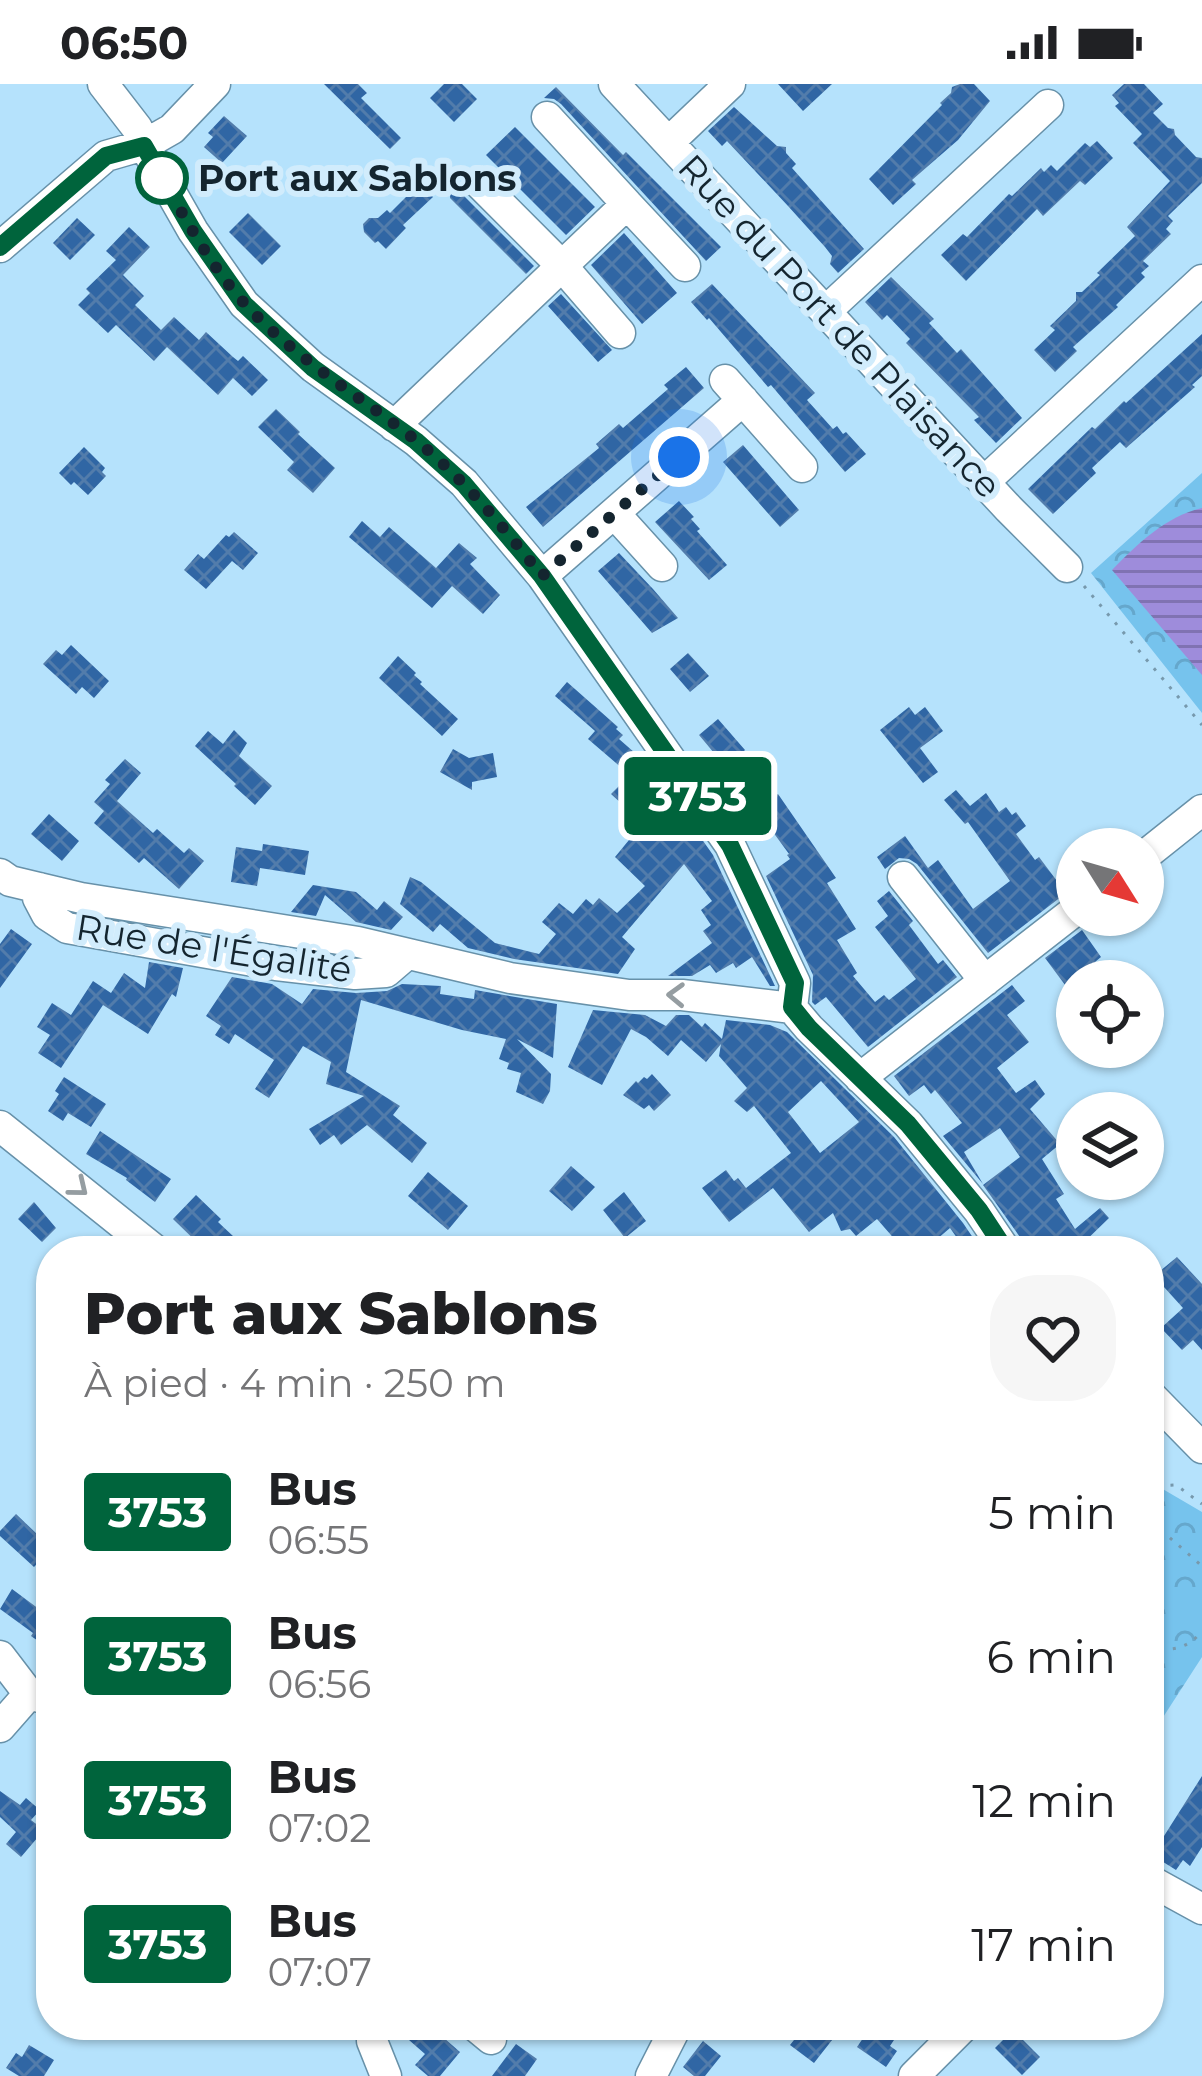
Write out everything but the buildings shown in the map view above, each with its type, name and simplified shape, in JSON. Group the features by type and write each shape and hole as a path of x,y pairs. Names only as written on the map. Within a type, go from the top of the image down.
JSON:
{"street":[{"path":"103,84 137,128 193,231 244,304 313,368 464,484 542,576 730,845 795,983 792,1007 918,1136 996,1236"},
{"path":"0,247 106,156 144,146 172,129 215,84"},
{"name":"Rue du Port de Plaisance","path":"614,84 1067,567"},
{"path":"669,142 730,84"},
{"path":"826,311 1048,105"},
{"path":"548,117 686,266"},
{"path":"479,183 562,266 620,333"},
{"path":"394,426 627,204"},
{"path":"985,481 1202,280"},
{"path":"542,576 614,513 734,390 802,466"},
{"path":"614,513 662,566"},
{"path":"1164,840 1202,810"},
{"path":"903,877 985,982"},
{"name":"Rue de l'Égalité","path":"10,884 358,943 510,978 629,995 682,994 792,1007"},
{"path":"860,1078 1056,926"},
{"path":"0,1126 137,1236"},
{"path":"1191,1414 1202,1448"},
{"path":"0,1656 36,1690"},
{"path":"0,1726 36,1697"},
{"path":"1164,1888 1202,1909"},
{"path":"372,2040 386,2076"},
{"path":"651,2076 669,2040"},
{"path":"914,2076 950,2040"}],"path":[{"path":"1067,567 1202,724"},
{"path":"1164,1486 1176,1485 1202,1504"},
{"path":"1164,1535 1202,1566"},
{"path":"1164,1649 1175,1650 1202,1630"}],"green space":[{"path":"1202,473 1202,713 1091,573"},
{"path":"1164,1490 1202,1512 1202,1657 1164,1716"}],"shaded area":[{"path":"1202,508 1202,675 1112,570 1164,525"}],"bus line":[{"name":"3753","path":"0,247 106,156 144,146 193,231 244,304 313,368 416,441 464,484 542,576 730,845 795,983 792,1007 908,1124 996,1236"}],"place":[{"name":"Port aux Sablons","path":"162,178"}],"route":[{"path":"162,178 156,167 244,304 313,368 416,441 464,484 542,576 679,457"}]}
